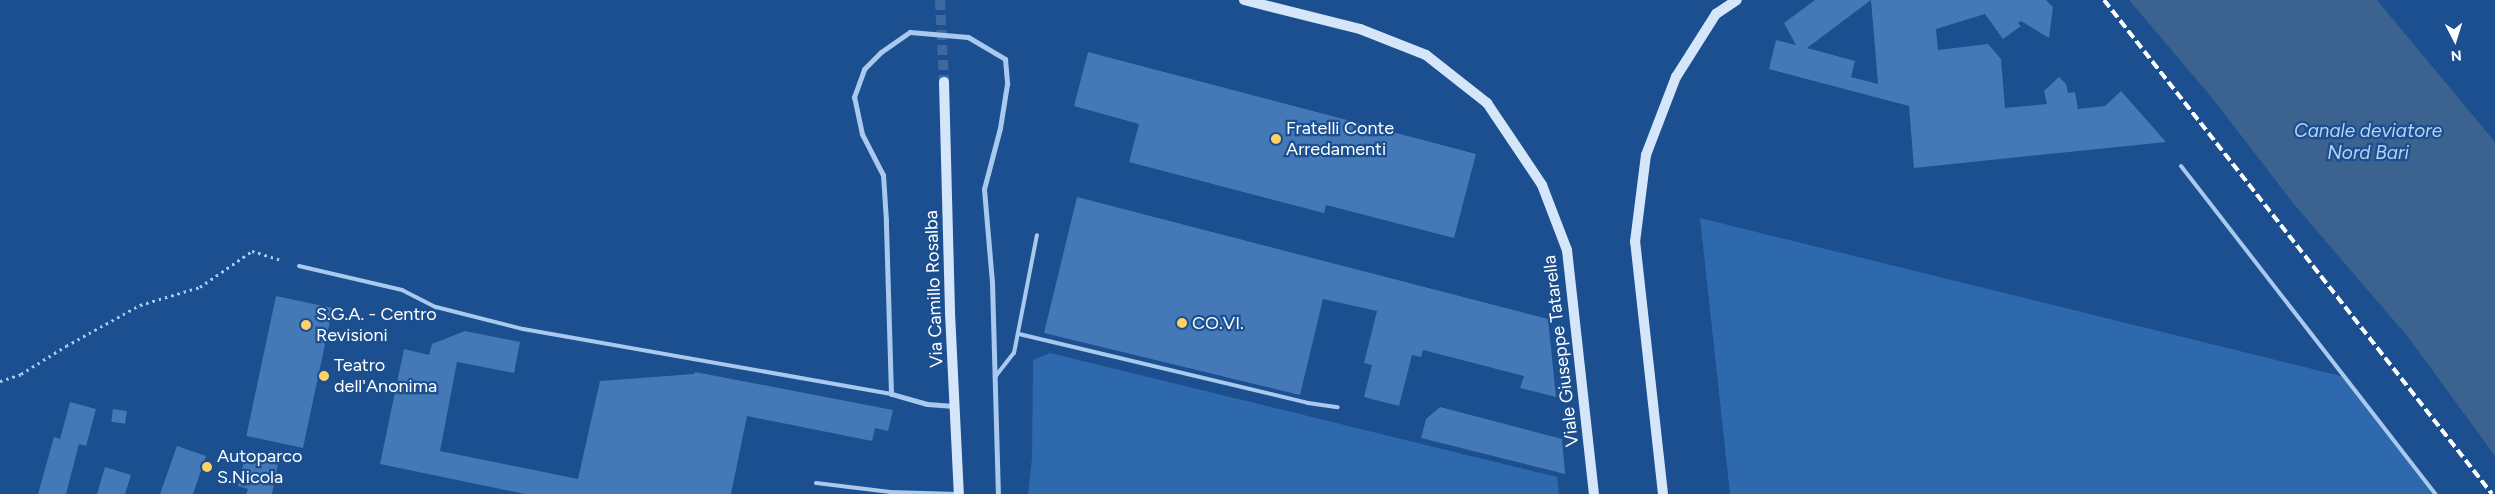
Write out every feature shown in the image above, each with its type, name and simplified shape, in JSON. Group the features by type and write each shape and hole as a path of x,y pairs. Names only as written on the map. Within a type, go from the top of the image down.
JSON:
{"main road":[{"name":"Viale Giuseppe Tatarella","path":"1244,0 1360,29 1426,55 1487,103 1542,184 1567,250 1594,494"},
{"path":"1663,494 1635,242 1646,155 1676,77 1716,14 1737,0"},
{"name":"Via Camillo Rosalba","path":"944,82 954,406 959,494"}],"street":[{"path":"954,406 927,404 891,394 886,221 882,175 862,134 854,97 864,68 880,52 910,32 968,37 1004,59 1006,93 1000,128 984,190 992,282 998,494"}],"lane":[{"path":"2181,166 2435,494"},
{"path":"995,377 1014,353 1037,235"},
{"path":"299,266 402,290 436,307 522,329 891,394"},
{"path":"1019,334 1308,404 1338,407"},
{"path":"816,483 890,492 959,494"}],"path":[{"path":"0,381 21,374 66,346 140,306 200,288 252,251 299,266"}],"shaded area":[{"path":"1700,218 2345,377 2436,494 1730,494"},
{"path":"1050,353 1557,477 1559,494 1028,494 1032,458 1033,360"}],"water":[{"name":"Canale deviatore Nord Bari","path":"2129,0 2377,0 2495,142 2495,456 2408,337 2293,203 2213,99"}],"building":[{"path":"1815,0 1871,0 2046,0 2053,7 2049,38 2021,21 2018,23 2021,26 2003,39 1985,14 1936,29 1938,50 1988,44 2001,59 2005,108 2047,104 2044,91 2059,77 2066,84 2068,93 2075,92 2078,109 2105,106 2121,91 2166,142 1914,168 1909,106 1769,69 1776,40 1796,45 1784,23","holes":["1871,0 1878,84 1851,77 1855,61 1807,48"]},
{"name":"Fratelli Conte Arredamenti","path":"1088,52 1476,154 1454,238 1326,205 1324,213 1129,162 1139,124 1074,106"},
{"path":"1077,197 1548,319 1556,397 1520,388 1524,376 1423,350 1421,357 1412,355 1399,406 1364,397 1372,365 1364,363 1377,311 1323,299 1300,395 1044,333"},
{"path":"276,296 333,308 303,448 246,436"},
{"path":"465,331 520,342 514,373 457,362 440,451 578,479 600,381 694,374 695,372 893,410 888,431 875,428 872,441 747,416 731,494 525,494 380,464 404,349 429,355 432,344"},
{"path":"70,402 96,409 86,446 79,444 66,494 38,494 54,437 60,439"},
{"path":"1440,407 1562,439 1565,474 1421,438 1426,419"},
{"path":"113,409 127,411 125,424 111,422"},
{"path":"177,446 206,456 193,494 160,494"},
{"path":"245,457 278,463 272,494 246,494 248,489 238,486"},
{"path":"105,467 131,475 125,494 97,494"}],"tunnel":[{"path":"940,0 944,82"}],"railway":[{"path":"2104,0 2492,494"}],"place":[{"name":"Fratelli Conte Arredamenti","path":"1276,139"},
{"name":"CO.VI.","path":"1182,323"},
{"name":"S.G.A. - Centro Revisioni","path":"306,325"},
{"name":"Teatro dell'Anonima","path":"324,376"},
{"name":"Autoparco S.Nicola","path":"207,467"}]}
